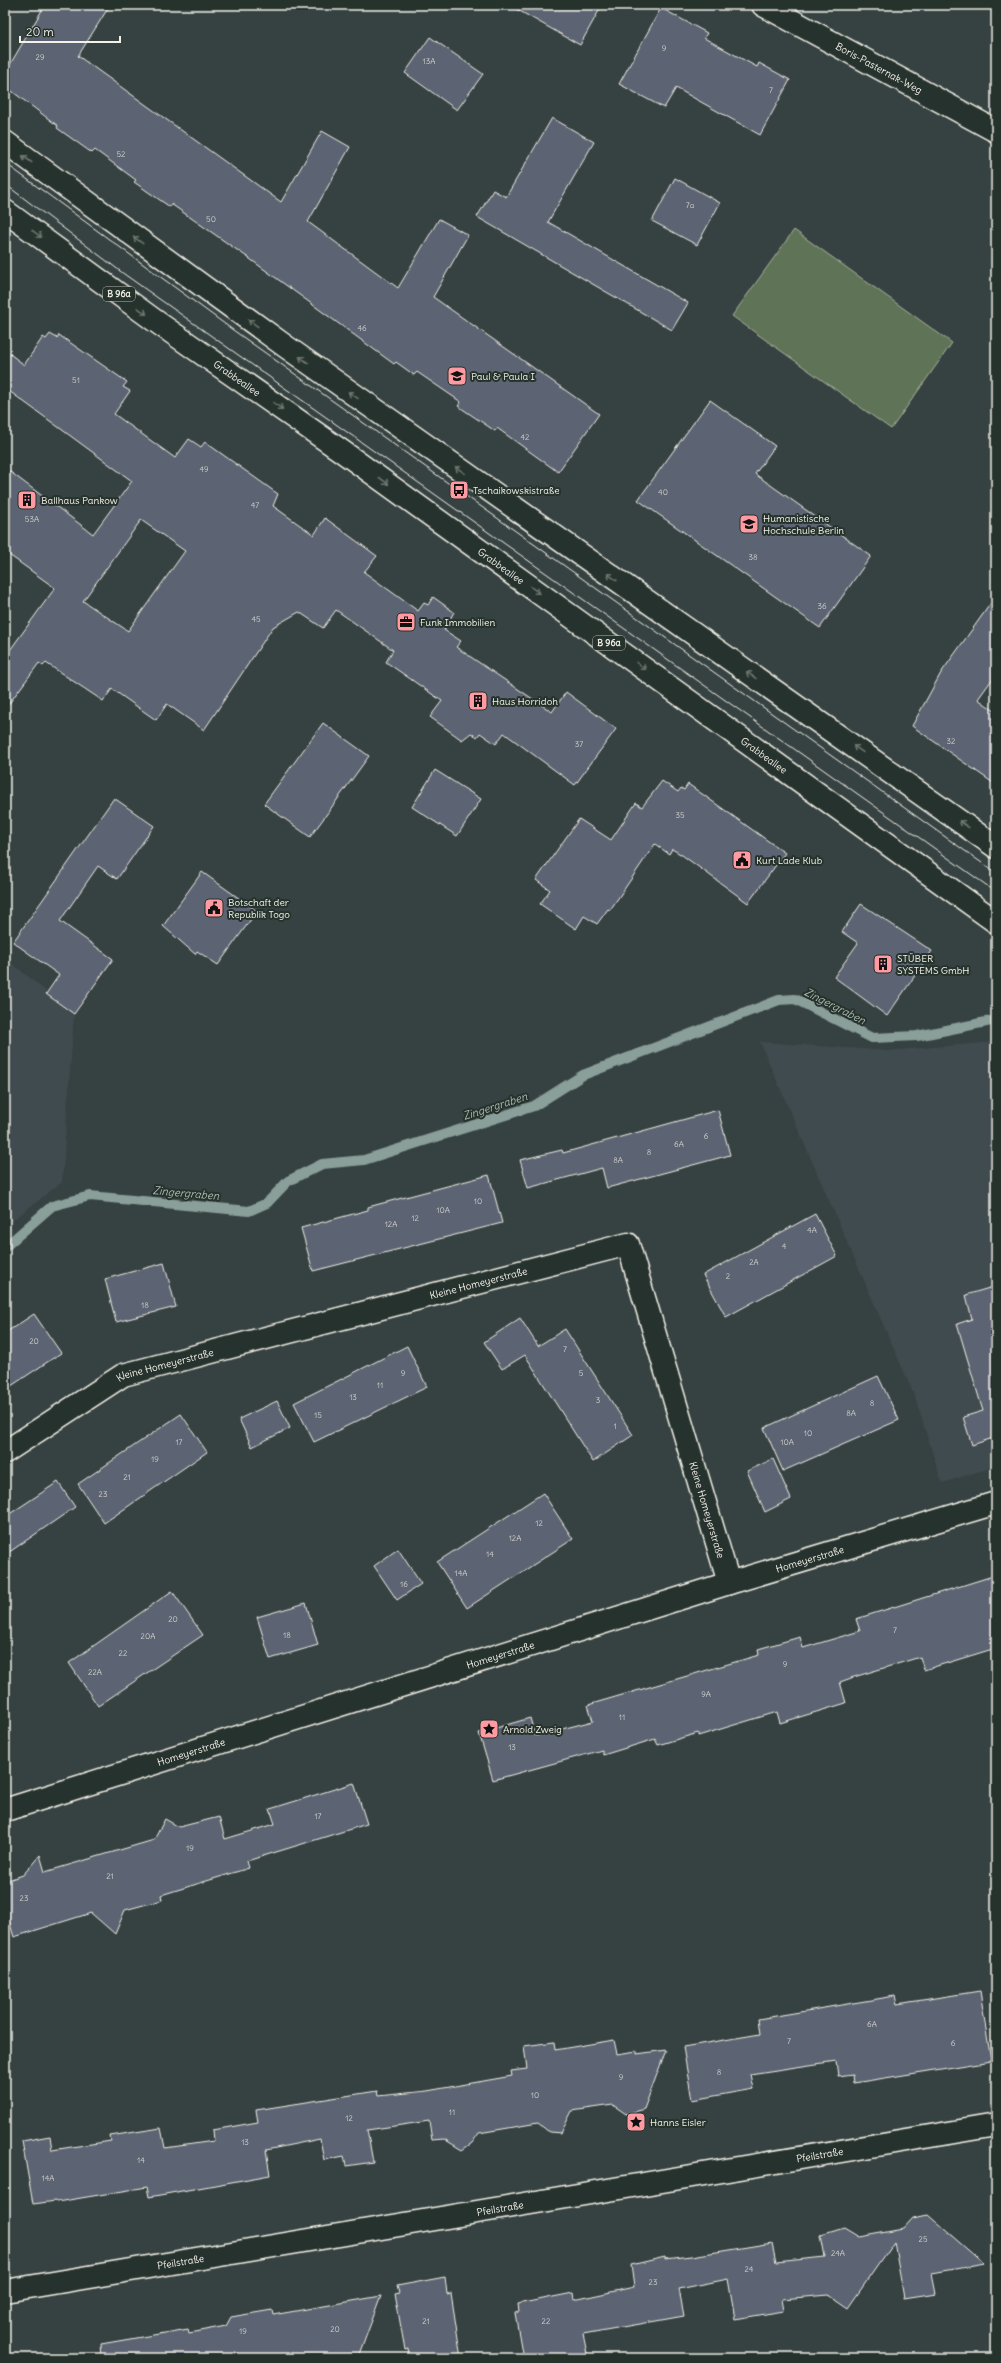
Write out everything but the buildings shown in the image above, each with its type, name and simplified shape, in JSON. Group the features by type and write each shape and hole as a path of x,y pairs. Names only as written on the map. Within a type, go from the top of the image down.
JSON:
{"street":[{"name":"Boris-Pasternak-Weg","path":"763,5 996,131"},
{"path":"5,142 298,355 996,847"},
{"name":"Grabbeallee","path":"5,211 160,324 343,452 996,922"},
{"name":"Kleine Homeyerstraße","path":"5,1452 123,1374 628,1244 729,1583"},
{"name":"Homeyerstraße","path":"5,1810 729,1583 996,1504"},
{"name":"Pfeilstraße","path":"5,2291 996,2125"}],"shaded area":[{"path":"5,958 74,1014 62,1182 5,1226"},
{"path":"760,1042 888,1051 996,1042 996,1466 942,1483 915,1397"}],"green space":[{"path":"794,230 952,343 891,429 732,316"}],"waterway":[{"name":"Zingergraben","path":"5,1247 52,1206 90,1196 249,1211 267,1203 288,1181 322,1164 364,1160 534,1106 583,1075 779,1000 795,999 872,1038 917,1036 996,1020"}],"tram line":[{"path":"5,163 233,330 996,873"},
{"path":"5,184 124,274 996,892"}],"place":[{"name":"Paul & Paula I","path":"457,376"},
{"name":"Tschaikowskistraße","path":"459,490"},
{"name":"Ballhaus Pankow","path":"27,500"},
{"name":"Humanistische Hochschule Berlin","path":"749,524"},
{"name":"Funk Immobilien","path":"406,622"},
{"name":"Haus Horridoh","path":"478,701"},
{"name":"Kurt Lade Klub","path":"742,860"},
{"name":"Botschaft der Republik Togo","path":"214,908"},
{"name":"STÜBER SYSTEMS GmbH","path":"883,964"},
{"name":"Arnold Zweig","path":"489,1729"},
{"name":"Hanns Eisler","path":"636,2122"}]}
